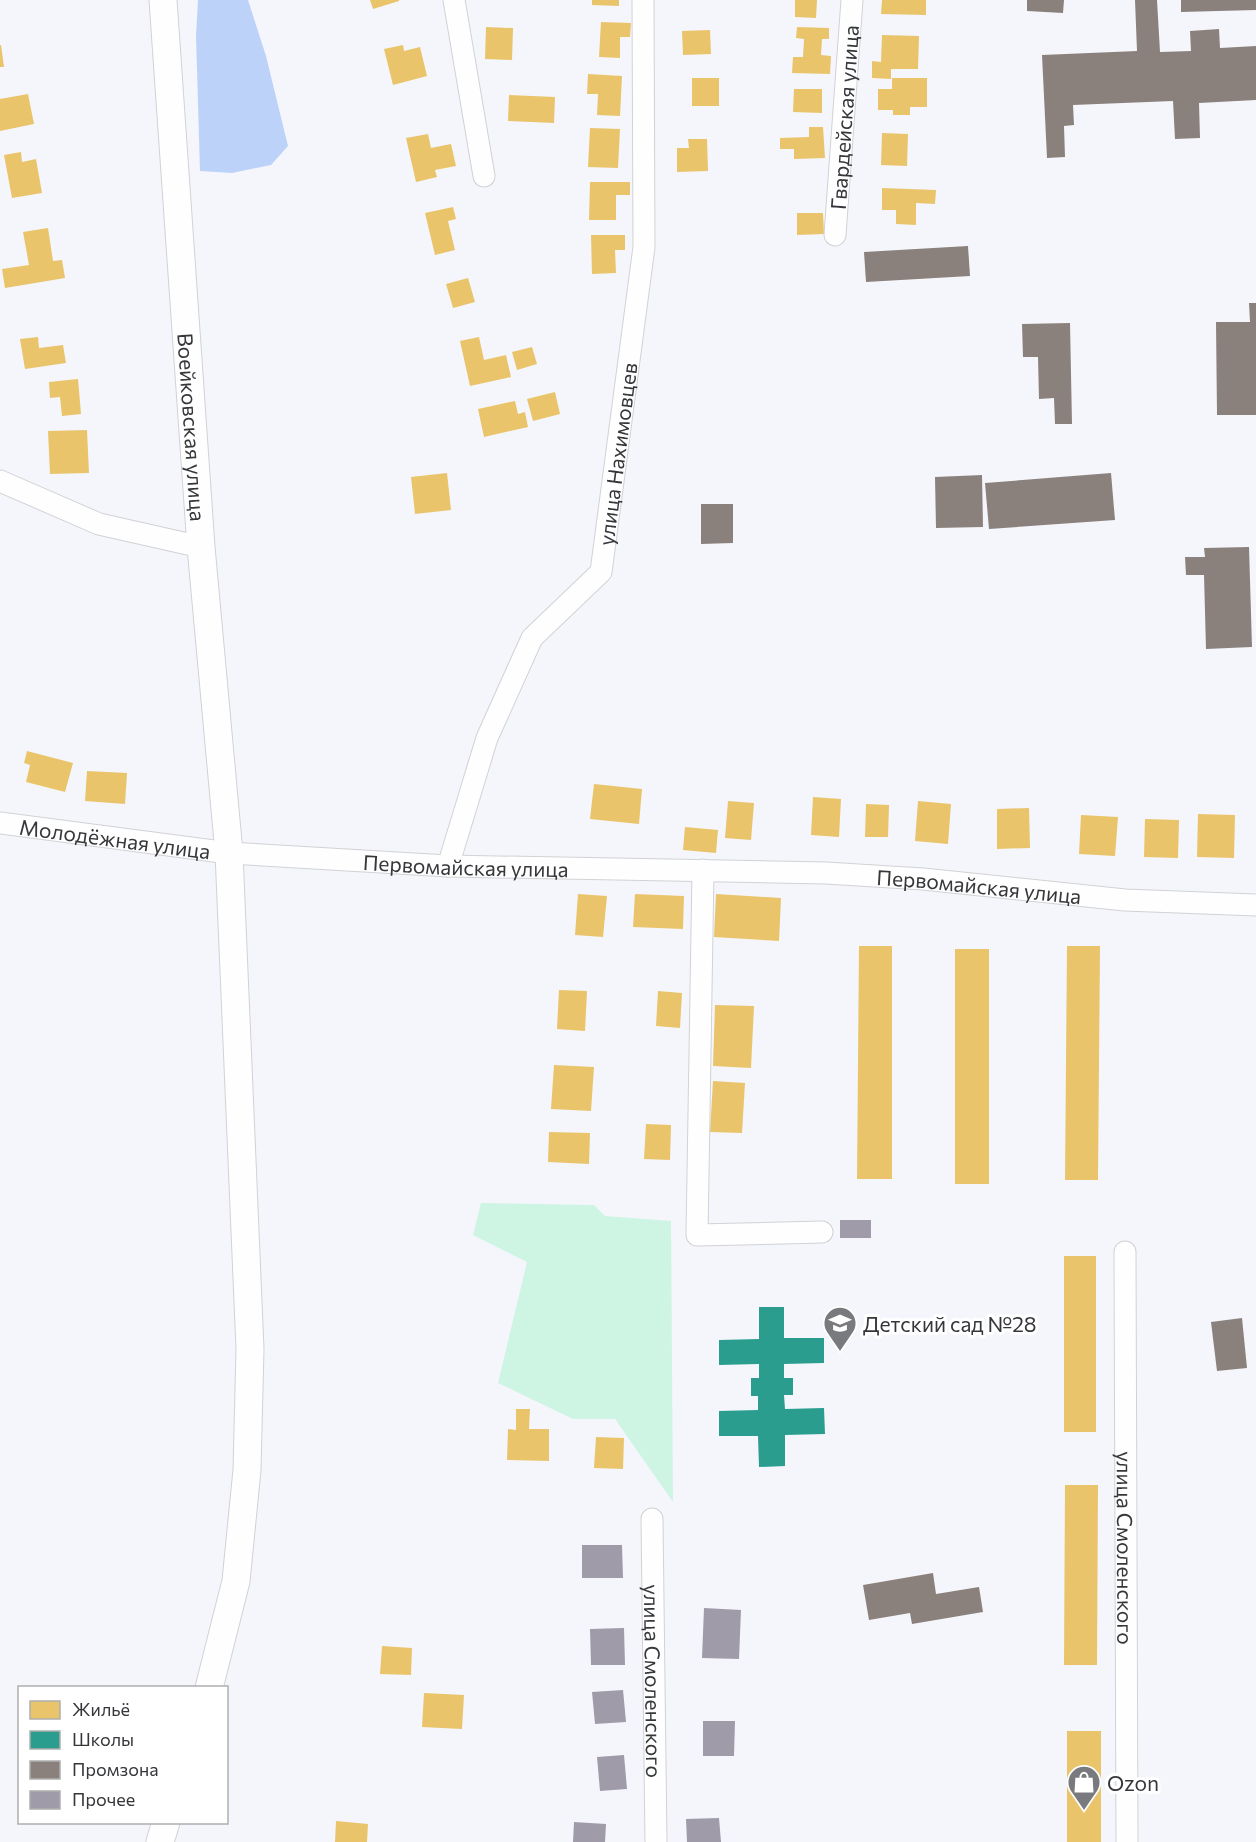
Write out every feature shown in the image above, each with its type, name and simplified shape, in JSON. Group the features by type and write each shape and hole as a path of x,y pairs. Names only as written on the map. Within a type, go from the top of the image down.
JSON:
{"main road":[{"name":"Воейковская улица","path":"163,0 201,546 229,853 250,1349 246,1470 236,1581 210,1686"},
{"path":"160,1842 165,1824"}],"street":[{"path":"454,0 484,176"},
{"name":"улица Нахимовцев","path":"448,866 487,738 532,639 601,572 644,247 643,0"},
{"name":"Гвардейская улица","path":"835,235 852,0"},
{"path":"0,481 99,524 201,546"},
{"name":"Молодёжная улица","path":"0,823 229,853"},
{"name":"Первомайская улица","path":"229,853 448,866 826,873 923,879 1125,900 1256,905"},
{"path":"703,870 698,1235 822,1232"},
{"name":"улица Смоленского","path":"1125,1252 1127,1842"},
{"name":"улица Смоленского","path":"652,1519 656,1842"}],"green space":[{"path":"481,1203 594,1205 605,1216 671,1221 673,1502 615,1419 573,1419 498,1383 527,1262 473,1235"}],"water":[{"path":"198,0 248,0 266,56 288,146 271,165 232,173 200,171 196,36"}],"building: Жильё":[{"path":"370,0 399,0 399,1 373,9"},
{"path":"592,0 619,0 619,6 592,5"},
{"path":"795,0 817,0 816,18 795,17"},
{"path":"882,0 926,0 926,15 881,14"},
{"path":"601,22 631,23 630,37 620,37 620,58 599,57"},
{"path":"486,27 513,28 512,60 485,59"},
{"path":"797,27 829,28 829,39 822,39 821,55 831,56 830,74 792,73 793,57 803,57 804,39 796,38"},
{"path":"710,30 711,54 683,55 682,31"},
{"path":"882,35 919,36 918,69 891,69 891,79 872,78 872,61 881,62"},
{"path":"1,45 4,67 0,67"},
{"path":"403,45 404,51 420,47 427,76 393,85 384,49"},
{"path":"588,74 622,76 620,116 597,115 598,94 587,94"},
{"path":"692,78 719,78 719,106 692,106"},
{"path":"892,78 927,78 927,107 910,107 910,115 893,115 893,110 878,110 878,89 892,89"},
{"path":"794,89 822,89 822,113 793,112"},
{"path":"28,94 34,124 0,131 0,99"},
{"path":"509,95 555,97 554,123 508,121"},
{"path":"809,127 823,127 825,158 794,159 794,149 780,149 780,138 809,137"},
{"path":"590,128 620,129 618,168 588,167"},
{"path":"882,133 908,134 907,166 881,165"},
{"path":"428,134 431,148 451,144 456,166 435,170 437,177 416,182 406,138"},
{"path":"688,139 707,139 708,171 677,172 677,148 689,148"},
{"path":"21,152 22,162 36,159 42,193 12,198 4,155"},
{"path":"590,182 630,182 630,195 616,195 616,220 589,220"},
{"path":"882,188 936,190 935,204 916,203 916,225 896,224 896,210 882,210"},
{"path":"453,207 456,219 448,221 455,250 435,255 425,213"},
{"path":"797,213 823,213 824,234 797,235"},
{"path":"48,228 53,261 62,260 65,278 5,288 2,269 29,265 23,232"},
{"path":"591,235 625,235 625,250 615,250 616,273 592,274"},
{"path":"468,278 475,302 453,308 446,284"},
{"path":"38,337 39,348 63,345 66,363 25,369 20,339"},
{"path":"479,337 484,360 506,355 511,377 470,386 460,341"},
{"path":"532,347 537,364 517,370 512,352"},
{"path":"78,379 81,414 62,416 60,397 50,398 49,382"},
{"path":"555,392 560,414 533,421 527,399"},
{"path":"515,401 518,414 525,412 528,427 484,437 478,409"},
{"path":"87,430 89,473 50,474 48,431"},
{"path":"447,473 451,510 415,514 411,477"},
{"path":"27,751 73,763 65,792 26,782 30,765 24,763"},
{"path":"87,771 127,773 125,804 85,801"},
{"path":"594,784 642,789 639,824 590,819"},
{"path":"813,797 841,799 839,837 811,835"},
{"path":"728,801 754,803 751,840 725,838"},
{"path":"918,801 951,804 948,844 915,841"},
{"path":"866,804 889,805 888,837 865,837"},
{"path":"1029,808 1030,848 997,849 997,809"},
{"path":"1198,814 1235,815 1234,858 1197,857"},
{"path":"1081,815 1118,817 1115,856 1079,854"},
{"path":"1145,819 1179,820 1178,858 1144,857"},
{"path":"685,827 718,830 716,853 683,850"},
{"path":"578,894 607,896 603,937 575,935"},
{"path":"635,894 684,896 683,929 633,927"},
{"path":"716,894 781,898 779,941 714,937"},
{"path":"859,946 892,946 892,1179 857,1179"},
{"path":"1067,946 1100,946 1098,1180 1065,1180"},
{"path":"955,949 989,949 989,1184 955,1184"},
{"path":"559,990 587,991 585,1031 557,1029"},
{"path":"658,991 682,993 680,1028 656,1026"},
{"path":"715,1005 754,1006 751,1068 713,1066"},
{"path":"554,1065 594,1067 591,1111 551,1109"},
{"path":"713,1081 745,1083 742,1133 710,1132"},
{"path":"646,1124 671,1125 670,1160 644,1159"},
{"path":"549,1132 590,1133 589,1164 548,1162"},
{"path":"1064,1256 1096,1256 1096,1432 1064,1432"},
{"path":"516,1409 530,1409 529,1429 549,1429 549,1461 507,1460 508,1429 516,1430"},
{"path":"596,1437 624,1438 623,1469 594,1468"},
{"path":"1065,1485 1098,1485 1097,1665 1064,1665"},
{"path":"382,1646 412,1648 411,1675 380,1674"},
{"path":"424,1693 464,1695 462,1729 422,1727"},
{"path":"1067,1731 1101,1731 1101,1842 1067,1842"},
{"path":"336,1821 368,1824 367,1842 335,1842"}],"building: Школы":[{"path":"759,1307 784,1307 784,1338 824,1338 824,1363 784,1364 784,1378 793,1378 793,1395 784,1395 785,1409 824,1408 825,1434 785,1435 785,1466 759,1467 758,1436 719,1436 719,1411 758,1410 758,1396 751,1396 751,1378 759,1378 759,1364 719,1365 719,1340 759,1339"}],"building: Промзона":[{"path":"1027,0 1064,0 1063,13 1027,11"},
{"path":"1135,0 1157,0 1160,52 1191,51 1190,31 1219,29 1220,48 1256,46 1256,100 1199,103 1200,138 1175,139 1173,101 1073,105 1074,125 1064,126 1065,157 1047,158 1042,55 1137,51"},
{"path":"1181,0 1256,0 1256,10 1181,12"},
{"path":"968,246 970,276 866,282 864,252"},
{"path":"1249,303 1256,303 1256,415 1217,415 1216,322 1250,322"},
{"path":"1070,323 1072,424 1055,424 1054,398 1039,399 1038,357 1023,357 1022,324"},
{"path":"1111,473 1115,520 989,529 985,483"},
{"path":"982,475 983,527 936,528 935,477"},
{"path":"701,504 733,504 733,543 701,544"},
{"path":"1249,547 1252,647 1206,649 1204,575 1186,575 1185,557 1205,557 1204,548"},
{"path":"1242,1318 1247,1368 1217,1371 1211,1322"},
{"path":"933,1573 936,1594 979,1587 983,1612 912,1624 910,1613 869,1620 863,1585"}],"building: Прочее":[{"path":"840,1220 871,1220 871,1238 840,1238"},
{"path":"582,1545 622,1545 623,1578 582,1578"},
{"path":"704,1608 741,1610 739,1659 702,1658"},
{"path":"624,1628 625,1665 591,1665 590,1629"},
{"path":"623,1690 626,1722 595,1724 592,1692"},
{"path":"703,1721 735,1721 734,1756 703,1756"},
{"path":"624,1755 627,1789 600,1791 597,1757"},
{"path":"719,1818 721,1842 687,1842 686,1819"},
{"path":"574,1822 606,1824 605,1842 573,1842"}],"place":[{"name":"Детский сад №28","path":"840,1352"},
{"name":"Ozon","path":"1084,1811"}]}
